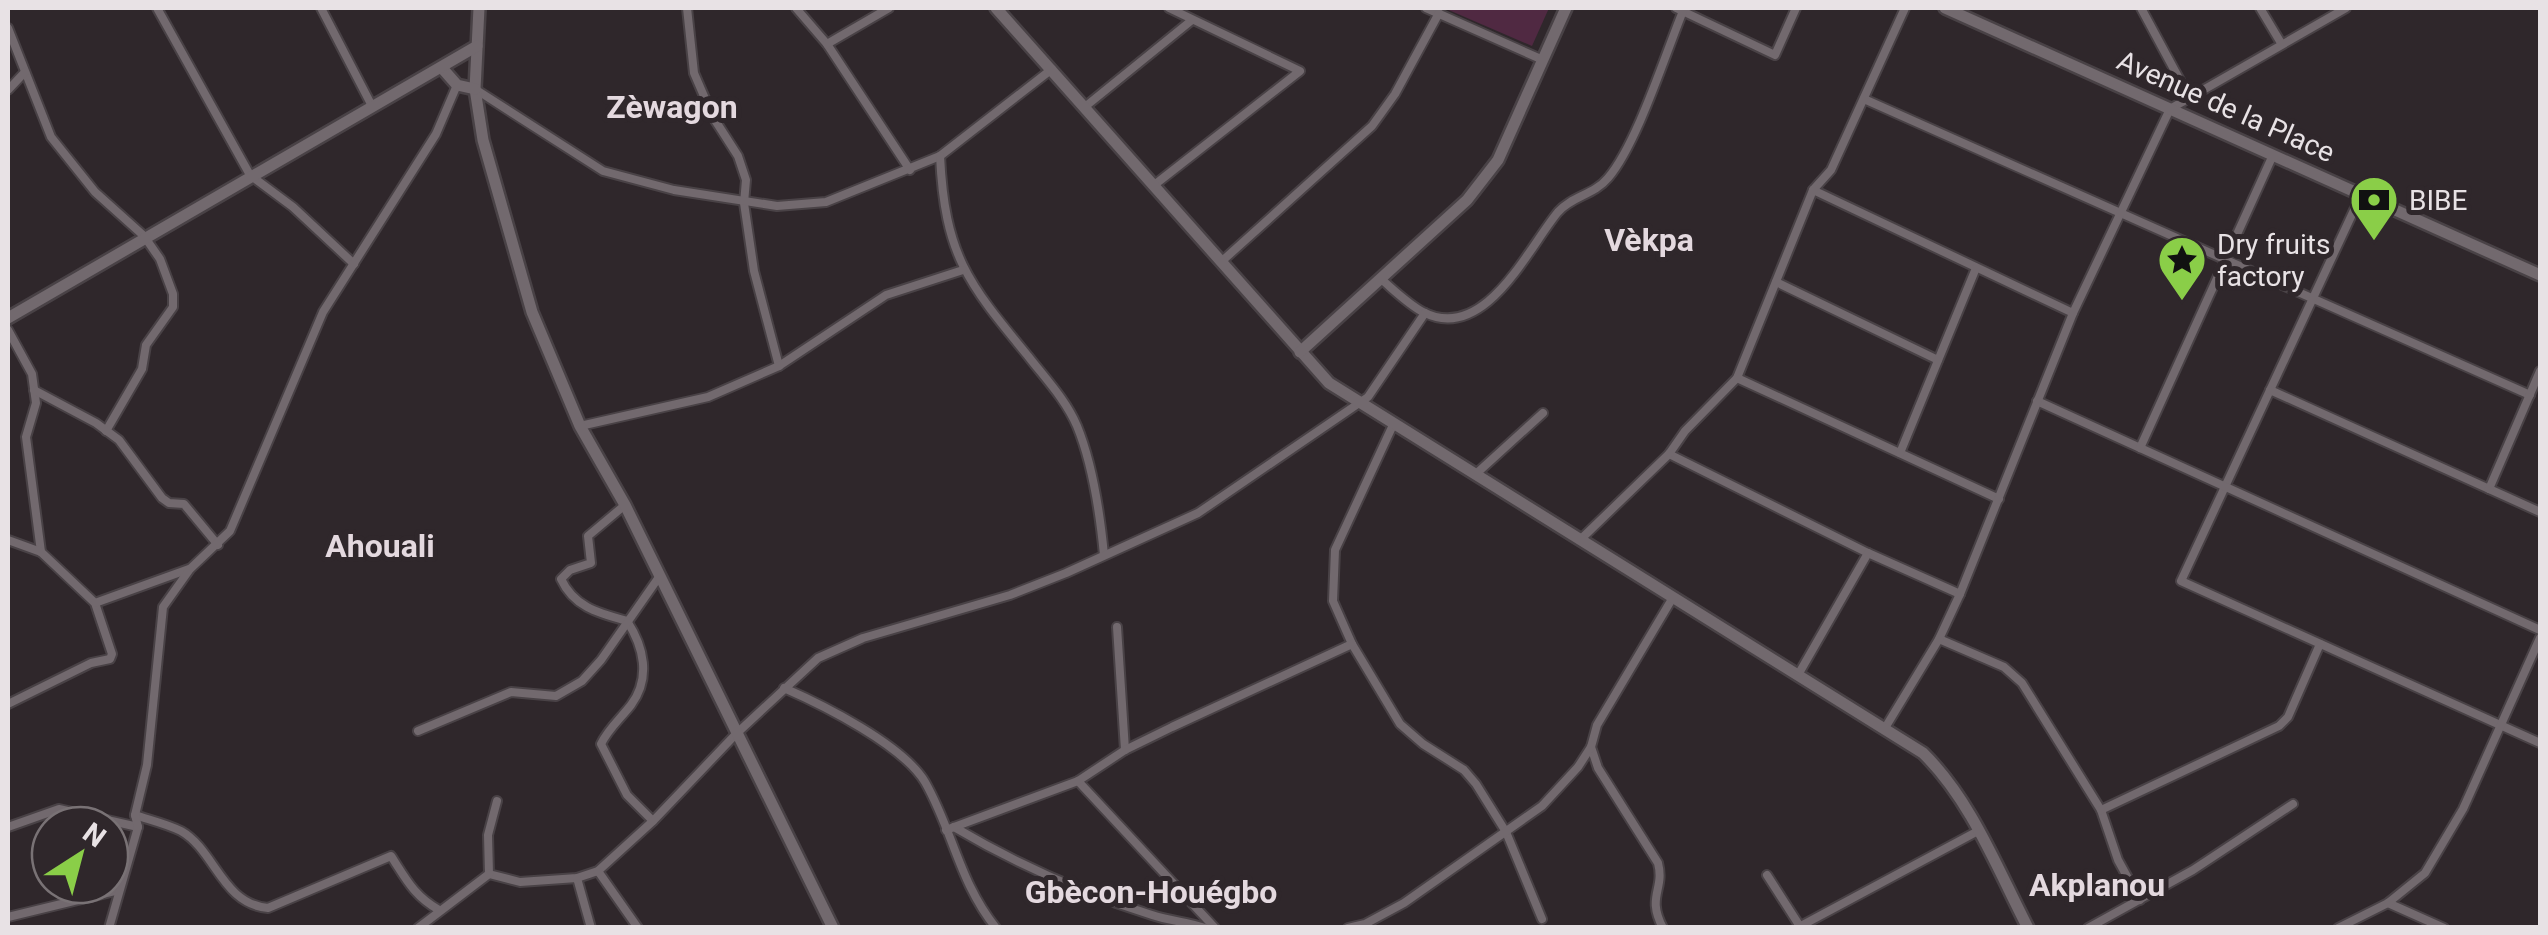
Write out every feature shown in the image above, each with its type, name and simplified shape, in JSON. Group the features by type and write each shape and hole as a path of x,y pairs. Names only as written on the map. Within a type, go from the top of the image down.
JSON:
{"street":[{"path":"158,8 250,175 292,206 354,264"},
{"path":"321,8 372,106"},
{"path":"478,8 475,89 483,140 532,312 580,426 625,505 833,928"},
{"path":"687,8 694,74 713,117 738,156 746,180 744,204 754,271 779,366"},
{"path":"796,8 827,44 910,170"},
{"path":"827,44 889,8"},
{"path":"996,8 1329,383 1922,753 1943,772 2028,928"},
{"path":"1153,186 1300,70 1169,8"},
{"path":"1426,8 1544,60"},
{"path":"1300,352 1488,177 1566,8"},
{"path":"1381,280 1424,313 1464,316 1491,301 1561,208 1594,191 1609,177 1630,140 1679,9 1775,55 1796,8"},
{"path":"1580,540 1669,454 1685,430 1737,378 1813,190 1830,170 1906,8"},
{"name":"Avenue de la Place","path":"1945,8 2540,275"},
{"path":"2141,8 2189,97"},
{"path":"2260,8 2280,44"},
{"path":"1886,728 1940,639 2036,401 2170,109 2346,8"},
{"path":"1221,262 1372,126 1395,94 1440,14"},
{"path":"1086,106 1192,20"},
{"path":"8,28 52,137 95,192 144,236 169,280 173,308 146,346 142,368 106,430"},
{"path":"8,318 477,46"},
{"path":"442,68 457,85 475,89 603,171 627,180 744,204 777,206 826,202 940,156 1052,68"},
{"path":"8,90 24,72"},
{"path":"130,854 148,766 163,607 190,569 230,530 323,312 436,134 457,85"},
{"path":"1864,99 2530,396"},
{"path":"2140,448 2273,155"},
{"path":"940,156 943,207 963,270 979,296 1056,392 1076,426 1104,555"},
{"path":"1813,190 2074,314"},
{"path":"2362,193 2181,581 2540,743"},
{"path":"1900,453 1976,268"},
{"path":"580,426 708,397 779,366 886,295 963,270"},
{"path":"1776,282 1938,360"},
{"path":"489,874 520,882 577,878 598,870 654,821 736,734 818,658 863,638 1010,595 1198,512 1371,394 1424,313"},
{"path":"8,330 32,374 34,418 26,437 42,552"},
{"path":"2489,489 2540,371"},
{"path":"1737,378 1999,500"},
{"path":"34,390 119,440 162,498 184,504 218,544"},
{"path":"2270,390 2540,512"},
{"path":"2036,401 2540,630"},
{"path":"1477,473 1542,412"},
{"path":"1393,425 1339,539 1332,561 1333,601 1352,644 1400,724 1464,770 1506,832 1542,919"},
{"path":"1669,454 1960,594"},
{"path":"625,505 588,536 591,563 570,570 560,579 569,597 594,612 627,621 640,640 644,672 635,700 601,744 626,795 654,821"},
{"path":"8,540 42,552 95,603 112,648 110,659 91,662 8,704"},
{"path":"1798,675 1868,552"},
{"path":"95,603 190,569"},
{"path":"418,731 511,692 556,696 582,680 601,660 659,577"},
{"path":"1348,928 1371,924 1555,794 1591,747 1597,725 1672,599"},
{"path":"1116,627 1125,750"},
{"path":"2338,928 2411,887 2434,860 2462,810 2540,638"},
{"path":"1940,639 2015,674 2101,810 2118,860 2140,900"},
{"path":"950,828 1078,781 1125,750 1352,644"},
{"path":"2101,810 2279,726 2288,717 2320,644"},
{"path":"784,688 841,714 912,766 950,828 970,892 996,928"},
{"path":"1591,747 1598,768 1658,864 1661,874 1654,904 1664,928"},
{"path":"1078,781 1215,928"},
{"path":"489,874 488,834 497,801"},
{"path":"2088,928 2220,854 2293,804"},
{"path":"8,826 59,809 138,827"},
{"path":"135,815 182,832 214,872 245,902 256,907 268,908 390,856 421,900 439,910"},
{"path":"950,828 1117,903 1205,928"},
{"path":"1767,875 1799,927 1978,831"},
{"path":"598,870 638,928"},
{"path":"418,928 489,874"},
{"path":"577,878 592,928"},
{"path":"2388,903 2444,928"},
{"path":"8,917 57,905"}],"shaded area":[{"path":"1444,8 1549,8 1532,46"}],"place":[{"name":"BIBE","path":"2374,242"},
{"name":"Dry fruits factory","path":"2182,302"}],"district":[{"name":"Zèwagon","path":"672,107"},
{"name":"Vèkpa","path":"1649,240"},
{"name":"Ahouali","path":"380,546"},
{"name":"Akplanou","path":"2097,885"},
{"name":"Gbècon-Houégbo","path":"1151,892"}]}
